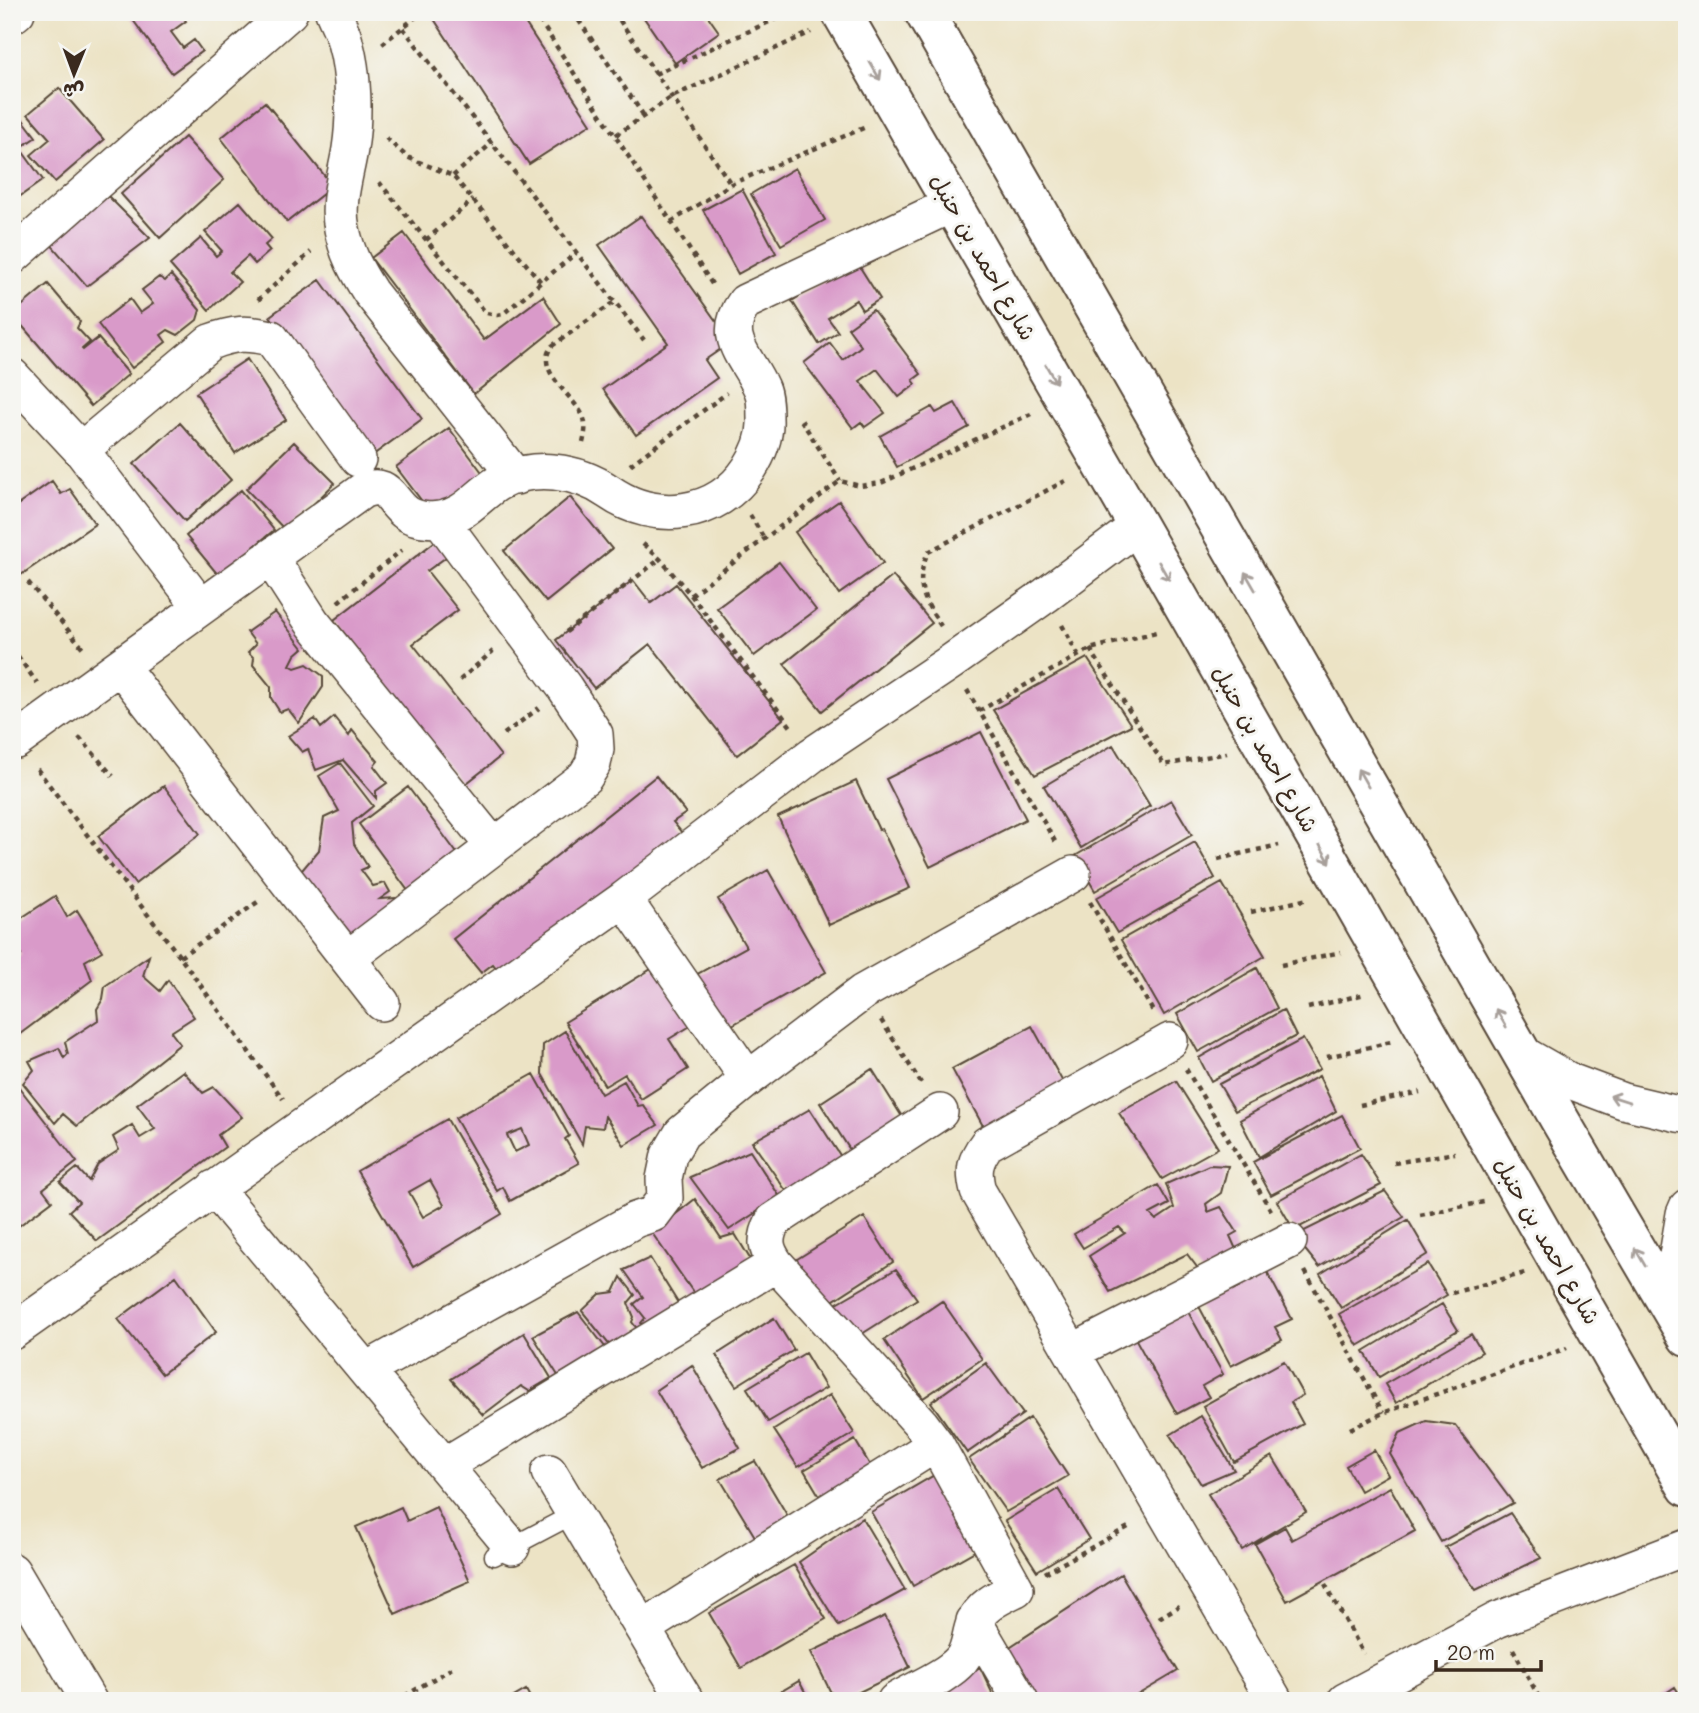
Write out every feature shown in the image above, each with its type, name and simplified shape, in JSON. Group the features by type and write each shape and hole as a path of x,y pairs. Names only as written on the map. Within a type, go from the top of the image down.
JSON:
{"street":[{"path":"12,16 17,12"},
{"path":"12,257 290,12"},
{"path":"332,12 345,40 350,68 350,146 342,190 341,226 351,261 370,292 516,477"},
{"path":"924,12 1682,1329"},
{"name":"شارع احمد بن حنبل","path":"842,15 1194,623 1687,1487"},
{"path":"14,741 369,488 388,492 406,513 423,519 440,519 457,514 498,483 529,472 562,472 582,478 619,499 650,510 682,512 714,502 740,482 758,454 766,423 762,390 736,344 735,320 745,302 953,204"},
{"path":"81,450 210,342 230,334 251,333 271,338 358,459"},
{"path":"12,376 81,450 201,607"},
{"path":"348,958 584,777 593,764 595,734 565,688 440,519"},
{"path":"12,1332 624,899 812,755 961,656 1138,526"},
{"path":"270,557 312,622 494,847"},
{"path":"113,671 288,881 382,1003"},
{"path":"366,1370 635,1220 653,1214 665,1198 664,1179 669,1155 682,1133 748,1079 863,992 1073,874"},
{"path":"624,899 748,1079"},
{"path":"1170,1041 987,1144 979,1154 975,1179 978,1191 1275,1701"},
{"path":"1521,1052 1570,1080 1623,1101 1687,1115"},
{"path":"895,1701 950,1670 963,1658 974,1621 992,1601 1016,1589 936,1444 776,1264 766,1243 773,1222 940,1112"},
{"path":"214,1188 445,1465 503,1552"},
{"path":"1682,1329 1675,1267 1687,1207"},
{"path":"1072,1352 1289,1241"},
{"path":"445,1465 776,1264"},
{"path":"643,1628 936,1444"},
{"path":"549,1472 686,1701"},
{"path":"1345,1701 1497,1620 1687,1548"},
{"path":"12,1571 89,1701"},
{"path":"974,1621 1021,1701"}],"lane":[{"path":"503,1552 574,1514"}],"path":[{"path":"350,68 422,12"},
{"path":"534,12 735,320"},
{"path":"573,12 644,116"},
{"path":"614,12 731,184"},
{"path":"656,74 791,12"},
{"path":"616,135 672,97 842,15"},
{"path":"402,27 644,340"},
{"path":"352,107 407,157 453,176 541,282"},
{"path":"671,222 731,184 900,113"},
{"path":"453,176 492,144"},
{"path":"350,146 486,313 503,314 576,253"},
{"path":"426,240 473,200"},
{"path":"210,342 341,226"},
{"path":"562,472 581,454 586,428 583,415 547,366 546,355 552,346 614,302"},
{"path":"602,487 752,373"},
{"path":"795,412 840,481 860,486 881,483 1065,399"},
{"path":"961,656 923,593 920,579 928,552 1101,462"},
{"path":"691,595 840,481"},
{"path":"312,622 440,519"},
{"path":"640,542 660,559 691,595 812,755"},
{"path":"460,680 660,559"},
{"path":"28,582 113,671"},
{"path":"979,711 1090,649 1194,623"},
{"path":"12,648 56,711 113,776"},
{"path":"1090,649 1164,765 1263,745"},
{"path":"504,734 565,688"},
{"path":"14,741 180,957 302,1125"},
{"path":"1218,859 1316,837"},
{"path":"180,957 288,881"},
{"path":"1251,912 1346,891"},
{"path":"1281,965 1376,944"},
{"path":"1308,1008 1401,986"},
{"path":"863,992 940,1112"},
{"path":"1327,1057 1427,1033"},
{"path":"1360,1105 1457,1084"},
{"path":"1394,1163 1493,1147"},
{"path":"1420,1215 1520,1194"},
{"path":"1452,1293 1559,1264"},
{"path":"1350,1429 1383,1413 1601,1336"},
{"path":"1016,1589 1163,1508"},
{"path":"1325,1584 1379,1683"},
{"path":"1497,1620 1541,1701"},
{"path":"396,1701 454,1667"}],"building":[{"path":"135,12 179,12 186,21 171,32 183,48 194,40 202,51 172,73 130,16"},
{"path":"445,12 518,12 591,124 529,164 434,19"},
{"path":"640,12 705,12 719,32 675,63"},
{"path":"59,88 104,140 55,182 31,155 50,139 28,114"},
{"path":"265,102 333,186 287,222 221,138"},
{"path":"18,113 36,137 20,148 43,180 19,197 12,187 12,117"},
{"path":"185,137 224,180 160,238 121,194"},
{"path":"795,168 825,220 781,245 751,194"},
{"path":"742,189 776,253 738,274 703,210"},
{"path":"108,196 150,238 87,286 48,241"},
{"path":"240,202 272,239 265,245 270,251 255,264 248,256 230,272 240,282 209,310 170,265 201,238 216,256 222,251 205,232"},
{"path":"641,216 731,342 705,360 717,378 636,435 603,389 668,343 599,245"},
{"path":"404,233 484,340 543,296 561,324 474,394 371,258"},
{"path":"856,261 880,299 862,310 856,300 828,318 838,332 819,344 792,301"},
{"path":"171,275 200,310 197,320 178,335 168,330 161,335 166,342 132,368 98,324 130,299 140,313 153,304 142,290 159,277 165,281"},
{"path":"320,280 422,419 373,455 270,316"},
{"path":"48,284 80,322 77,328 90,342 82,349 98,338 129,374 91,406 12,314"},
{"path":"873,310 921,374 913,380 916,384 899,397 877,369 860,381 885,413 865,427 861,422 853,428 804,363 830,343 843,360 861,346 848,328"},
{"path":"247,359 286,420 235,453 196,393"},
{"path":"955,403 969,427 897,467 880,436 932,407 936,413"},
{"path":"180,423 231,480 185,521 134,464"},
{"path":"449,428 484,475 431,513 396,467"},
{"path":"294,442 335,483 286,531 246,489"},
{"path":"52,481 61,494 70,489 95,524 12,581 12,509"},
{"path":"241,490 274,530 219,576 186,536"},
{"path":"570,497 612,549 546,602 504,551"},
{"path":"839,501 883,563 839,594 795,532"},
{"path":"437,540 449,555 427,571 458,610 413,644 501,756 463,786 334,620"},
{"path":"779,562 816,610 754,656 717,608"},
{"path":"893,576 932,623 822,711 784,664"},
{"path":"633,580 651,603 676,584 783,719 737,755 650,644 594,688 556,640"},
{"path":"275,612 303,648 295,655 290,665 295,668 307,664 323,676 323,687 299,723 288,709 280,712 271,698 271,687 253,665 254,658 248,652 256,644 247,632"},
{"path":"1087,658 1131,725 1035,775 993,710"},
{"path":"334,717 349,736 352,730 378,761 374,766 387,783 376,791 376,798 343,760 316,770 308,749 302,752 288,736 315,719 321,728"},
{"path":"981,732 1026,819 930,867 886,779"},
{"path":"1113,745 1150,806 1081,848 1044,786"},
{"path":"340,763 373,806 352,823 354,844 368,867 361,870 373,886 385,883 390,892 380,899 396,898 403,904 351,944 297,876 319,850 324,818 339,811 319,776"},
{"path":"656,776 686,813 673,822 683,834 504,978 493,964 481,973 453,939"},
{"path":"856,781 910,888 829,925 778,817"},
{"path":"164,786 200,834 135,884 98,836"},
{"path":"408,787 459,856 409,892 359,824"},
{"path":"1171,800 1192,835 1095,891 1075,856"},
{"path":"1195,842 1215,878 1117,933 1096,898"},
{"path":"768,870 826,972 725,1029 694,976 746,947 718,899"},
{"path":"1222,883 1265,956 1164,1015 1121,940"},
{"path":"55,896 67,917 77,910 102,951 85,961 92,980 12,1040 12,961 21,955 12,943 12,924"},
{"path":"149,956 143,976 160,991 168,980 194,1017 171,1032 180,1044 77,1126 63,1114 55,1123 23,1083 34,1070 29,1061 59,1048 64,1058 68,1054 65,1042 98,1020 97,1009 103,999 105,986"},
{"path":"666,960 702,1019 669,1039 688,1069 641,1099 625,1074 605,1086 565,1022"},
{"path":"1257,968 1277,1008 1198,1052 1177,1014"},
{"path":"1283,1010 1296,1036 1211,1081 1199,1058"},
{"path":"1032,1026 1070,1095 989,1137 952,1069"},
{"path":"565,1031 601,1094 624,1081 638,1106 643,1105 658,1125 624,1145 605,1116 603,1128 585,1126 582,1144 542,1074 543,1045"},
{"path":"1303,1039 1320,1069 1235,1111 1219,1084"},
{"path":"872,1069 906,1123 854,1156 820,1103"},
{"path":"183,1071 203,1093 214,1087 242,1117 218,1135 225,1147 97,1241 69,1211 79,1202 60,1182 77,1168 89,1181 98,1164 119,1150 113,1137 132,1125 140,1138 155,1129 137,1105"},
{"path":"534,1074 569,1136 565,1139 579,1163 510,1201 503,1187 497,1191 455,1118","holes":["522,1129 529,1145 515,1152 507,1135"]},
{"path":"1319,1076 1336,1111 1259,1157 1240,1120"},
{"path":"1176,1081 1218,1148 1162,1179 1119,1113"},
{"path":"18,1086 77,1162 43,1189 52,1201 12,1231 12,1151 16,1152 12,1149 12,1094"},
{"path":"810,1109 845,1163 791,1198 752,1142"},
{"path":"1342,1115 1360,1148 1271,1195 1253,1162"},
{"path":"447,1119 502,1214 413,1267 357,1171","holes":["430,1180 444,1205 423,1217 409,1192"]},
{"path":"750,1151 780,1197 729,1230 690,1177"},
{"path":"1361,1154 1381,1185 1294,1230 1277,1201"},
{"path":"1209,1165 1228,1166 1221,1193 1206,1204 1208,1212 1221,1207 1237,1232 1230,1236 1239,1256 1203,1275 1187,1254 1110,1292 1089,1256 1125,1233 1119,1227 1083,1248 1074,1234 1158,1185 1169,1204 1150,1214 1156,1220 1174,1208 1166,1184"},
{"path":"1385,1191 1404,1217 1319,1267 1294,1236"},
{"path":"695,1199 721,1238 735,1234 755,1267 700,1302 652,1233"},
{"path":"864,1217 893,1262 823,1307 794,1261"},
{"path":"1408,1220 1428,1254 1341,1308 1320,1274"},
{"path":"650,1258 683,1311 649,1334 641,1323 645,1318 634,1304 643,1297 624,1270"},
{"path":"1263,1264 1292,1319 1275,1327 1282,1340 1231,1366 1195,1299"},
{"path":"1428,1264 1447,1295 1358,1346 1339,1314"},
{"path":"896,1269 917,1299 854,1339 832,1306"},
{"path":"176,1276 216,1332 162,1374 118,1319"},
{"path":"621,1277 635,1295 628,1303 634,1317 632,1322 642,1335 615,1352 582,1311 600,1294 614,1292"},
{"path":"942,1301 982,1359 923,1398 884,1340"},
{"path":"1442,1304 1458,1330 1379,1377 1364,1351"},
{"path":"1187,1310 1223,1374 1202,1386 1209,1397 1177,1414 1135,1338"},
{"path":"578,1312 612,1356 564,1385 533,1336"},
{"path":"774,1318 794,1350 736,1386 716,1355"},
{"path":"524,1333 551,1378 529,1391 521,1386 483,1415 451,1379"},
{"path":"1471,1334 1482,1352 1396,1403 1385,1384"},
{"path":"805,1353 826,1388 768,1422 747,1388"},
{"path":"1284,1361 1303,1395 1291,1402 1303,1424 1234,1462 1203,1406"},
{"path":"986,1363 1023,1414 967,1453 931,1402"},
{"path":"692,1365 740,1448 702,1468 656,1390"},
{"path":"830,1395 854,1433 798,1467 774,1430"},
{"path":"1201,1416 1234,1470 1201,1484 1170,1435"},
{"path":"1030,1418 1068,1476 1006,1512 969,1459"},
{"path":"1426,1421 1455,1425 1513,1503 1441,1542 1390,1454 1400,1433"},
{"path":"855,1440 874,1472 823,1502 804,1470"},
{"path":"1374,1450 1388,1475 1360,1491 1346,1466"},
{"path":"1272,1456 1306,1512 1242,1550 1208,1494"},
{"path":"755,1461 793,1525 760,1545 720,1479"},
{"path":"938,1473 980,1548 913,1586 871,1512"},
{"path":"1390,1487 1415,1531 1287,1601 1255,1544 1285,1527 1292,1540"},
{"path":"1058,1489 1089,1539 1037,1571 1005,1521"},
{"path":"401,1507 407,1521 436,1507 470,1581 395,1614 356,1527"},
{"path":"1510,1513 1541,1558 1476,1590 1445,1547"},
{"path":"862,1518 905,1590 839,1626 799,1562"},
{"path":"794,1565 826,1619 741,1668 709,1613"},
{"path":"1121,1574 1178,1671 1127,1701 1036,1701 1005,1650"},
{"path":"885,1616 910,1667 841,1701 835,1701 811,1652"},
{"path":"980,1667 996,1701 918,1701"},
{"path":"799,1681 810,1701 765,1701"},
{"path":"1675,1687 1684,1701 1654,1701"},
{"path":"526,1690 532,1701 507,1701"}]}
